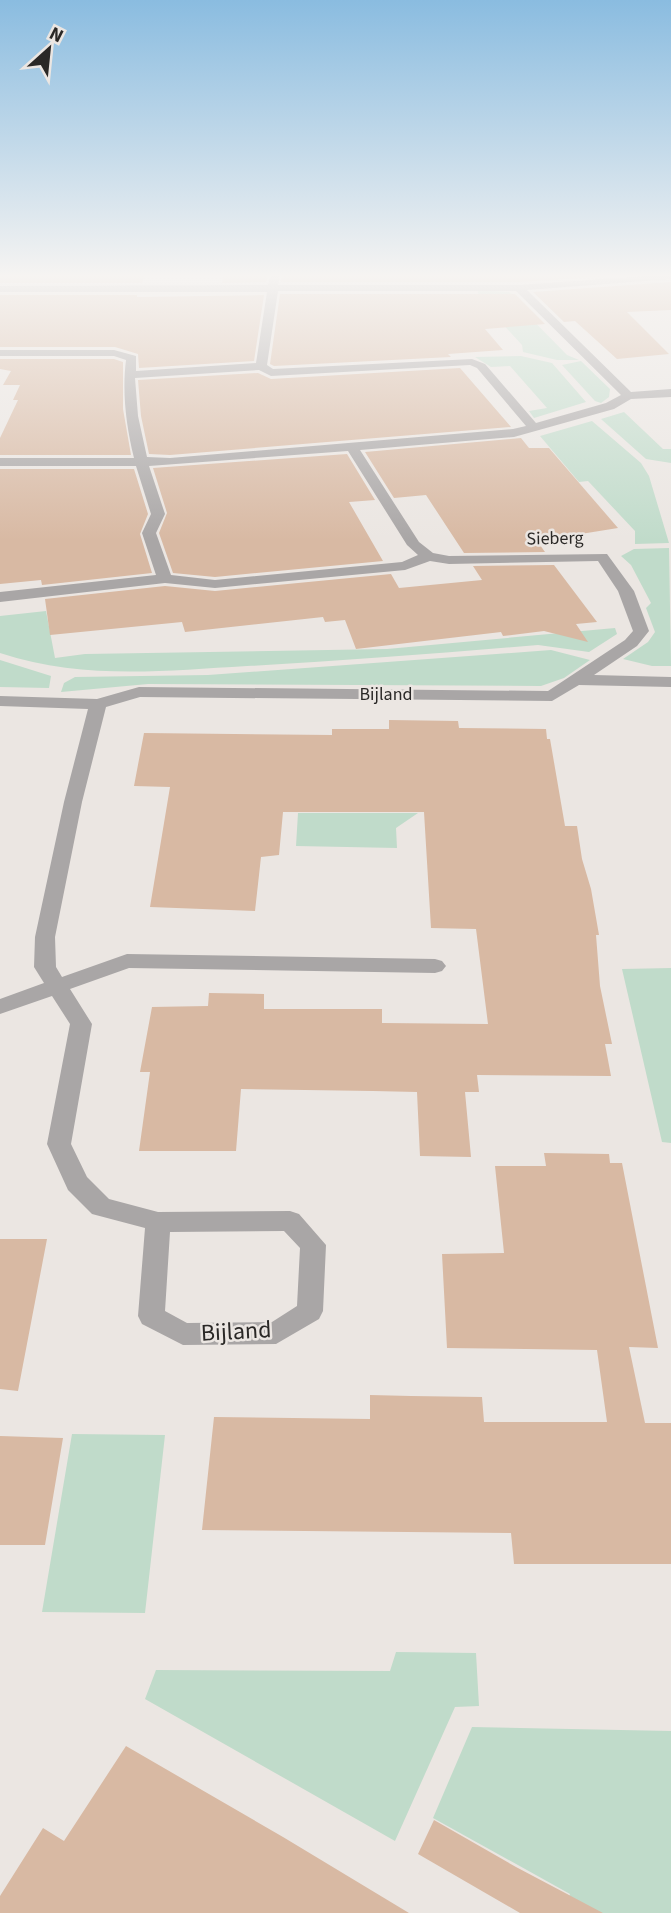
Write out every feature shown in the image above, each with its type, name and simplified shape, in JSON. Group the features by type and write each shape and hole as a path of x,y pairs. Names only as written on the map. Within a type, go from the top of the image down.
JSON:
{"street":[{"path":"131,363 128,375 140,463 158,514 149,533 165,579"},
{"path":"128,375 261,366 271,373 284,374 452,363"},
{"path":"475,363 481,366 534,428"},
{"path":"595,363 628,396"},
{"path":"0,463 140,463 514,433 610,406 628,396 671,393"},
{"path":"353,448 414,545 428,556"},
{"name":"Sieberg","path":"0,597 165,579 215,584 405,566 428,556 449,560 602,557 616,571 635,609 641,631 631,643 578,680"},
{"name":"Bijland","path":"0,701 98,704 139,692 552,696 578,680 671,682"},
{"name":"Bijland","path":"98,704 72,802 45,937 45,967 81,1024 59,1144 77,1184 101,1207 158,1222 290,1221 313,1245 310,1311 276,1333 183,1334 150,1316 158,1222"},
{"path":"0,1007 16,1004 127,961 435,966"}],"green space":[{"path":"485,363 552,363 586,402 534,418 529,411 547,408 510,366 491,367"},
{"path":"583,363 610,389 609,397 601,403 595,401 562,365"},
{"path":"624,412 663,449 671,449 671,463 646,459 601,419"},
{"path":"592,421 641,463 649,476 669,543 635,544 635,531 588,481 579,482 540,436"},
{"path":"669,548 671,666 652,666 623,659 648,642 655,632 646,608 651,603 631,565 621,556 634,549"},
{"path":"46,611 55,658 85,654 387,649 615,628 617,634 589,652 538,645 356,659 122,672 62,667 0,653 0,616"},
{"path":"551,650 590,660 564,678 541,686 148,684 61,692 64,683 75,677 208,675"},
{"path":"0,660 51,676 49,688 0,687"},
{"path":"298,813 418,813 396,828 397,848 296,846"},
{"path":"671,968 671,1143 662,1142 622,969"},
{"path":"72,1434 165,1435 145,1613 42,1612"},
{"path":"396,1652 476,1653 479,1706 455,1707 395,1841 145,1699 156,1670 390,1671"},
{"path":"472,1727 671,1731 671,1913 563,1913 570,1894 433,1818"}],"building":[{"path":"0,363 123,363 123,409 131,455 0,455 0,438 18,400 13,400 20,385 3,385 11,371 0,369"},
{"path":"139,363 217,363 139,368"},
{"path":"270,363 328,363 274,366"},
{"path":"460,368 511,427 170,455 149,454 141,416 138,380 258,373 271,379"},
{"path":"521,438 529,448 549,448 618,528 537,541 545,552 464,553 426,495 394,498 365,452"},
{"path":"347,454 375,500 349,502 383,561 215,577 173,573 159,533 167,513 153,468"},
{"path":"0,469 134,469 148,514 140,534 152,573 42,585 41,580 0,584"},
{"path":"554,565 597,622 576,624 588,642 544,631 503,636 501,632 356,649 345,620 325,622 323,617 185,632 182,622 50,635 45,599 165,586 215,591 391,574 399,588 482,580 473,566"},
{"path":"389,720 458,721 459,728 546,729 565,826 577,826 582,859 591,889 599,935 596,935 600,986 612,1044 605,1044 611,1076 477,1075 479,1092 465,1092 471,1157 420,1156 417,1092 373,1091 241,1089 236,1151 139,1151 150,1072 140,1072 152,1007 208,1006 209,993 264,994 264,1009 382,1009 382,1023 488,1024 476,929 431,928 424,812 283,812 279,855 261,857 255,911 150,907 170,787 134,786 144,733 332,735 332,729 389,729"},
{"path":"544,1153 609,1154 610,1163 622,1163 658,1348 629,1347 645,1423 671,1423 671,1564 514,1564 511,1533 202,1530 214,1417 370,1419 370,1395 482,1397 484,1422 607,1422 597,1350 447,1348 442,1254 504,1253 495,1166 546,1166"},
{"path":"0,1239 47,1239 18,1391 0,1389"},
{"path":"0,1436 63,1438 45,1545 0,1545"},
{"path":"126,1746 409,1913 0,1913 0,1896 43,1828 64,1841"},
{"path":"434,1820 603,1913 520,1913 418,1854"}]}
